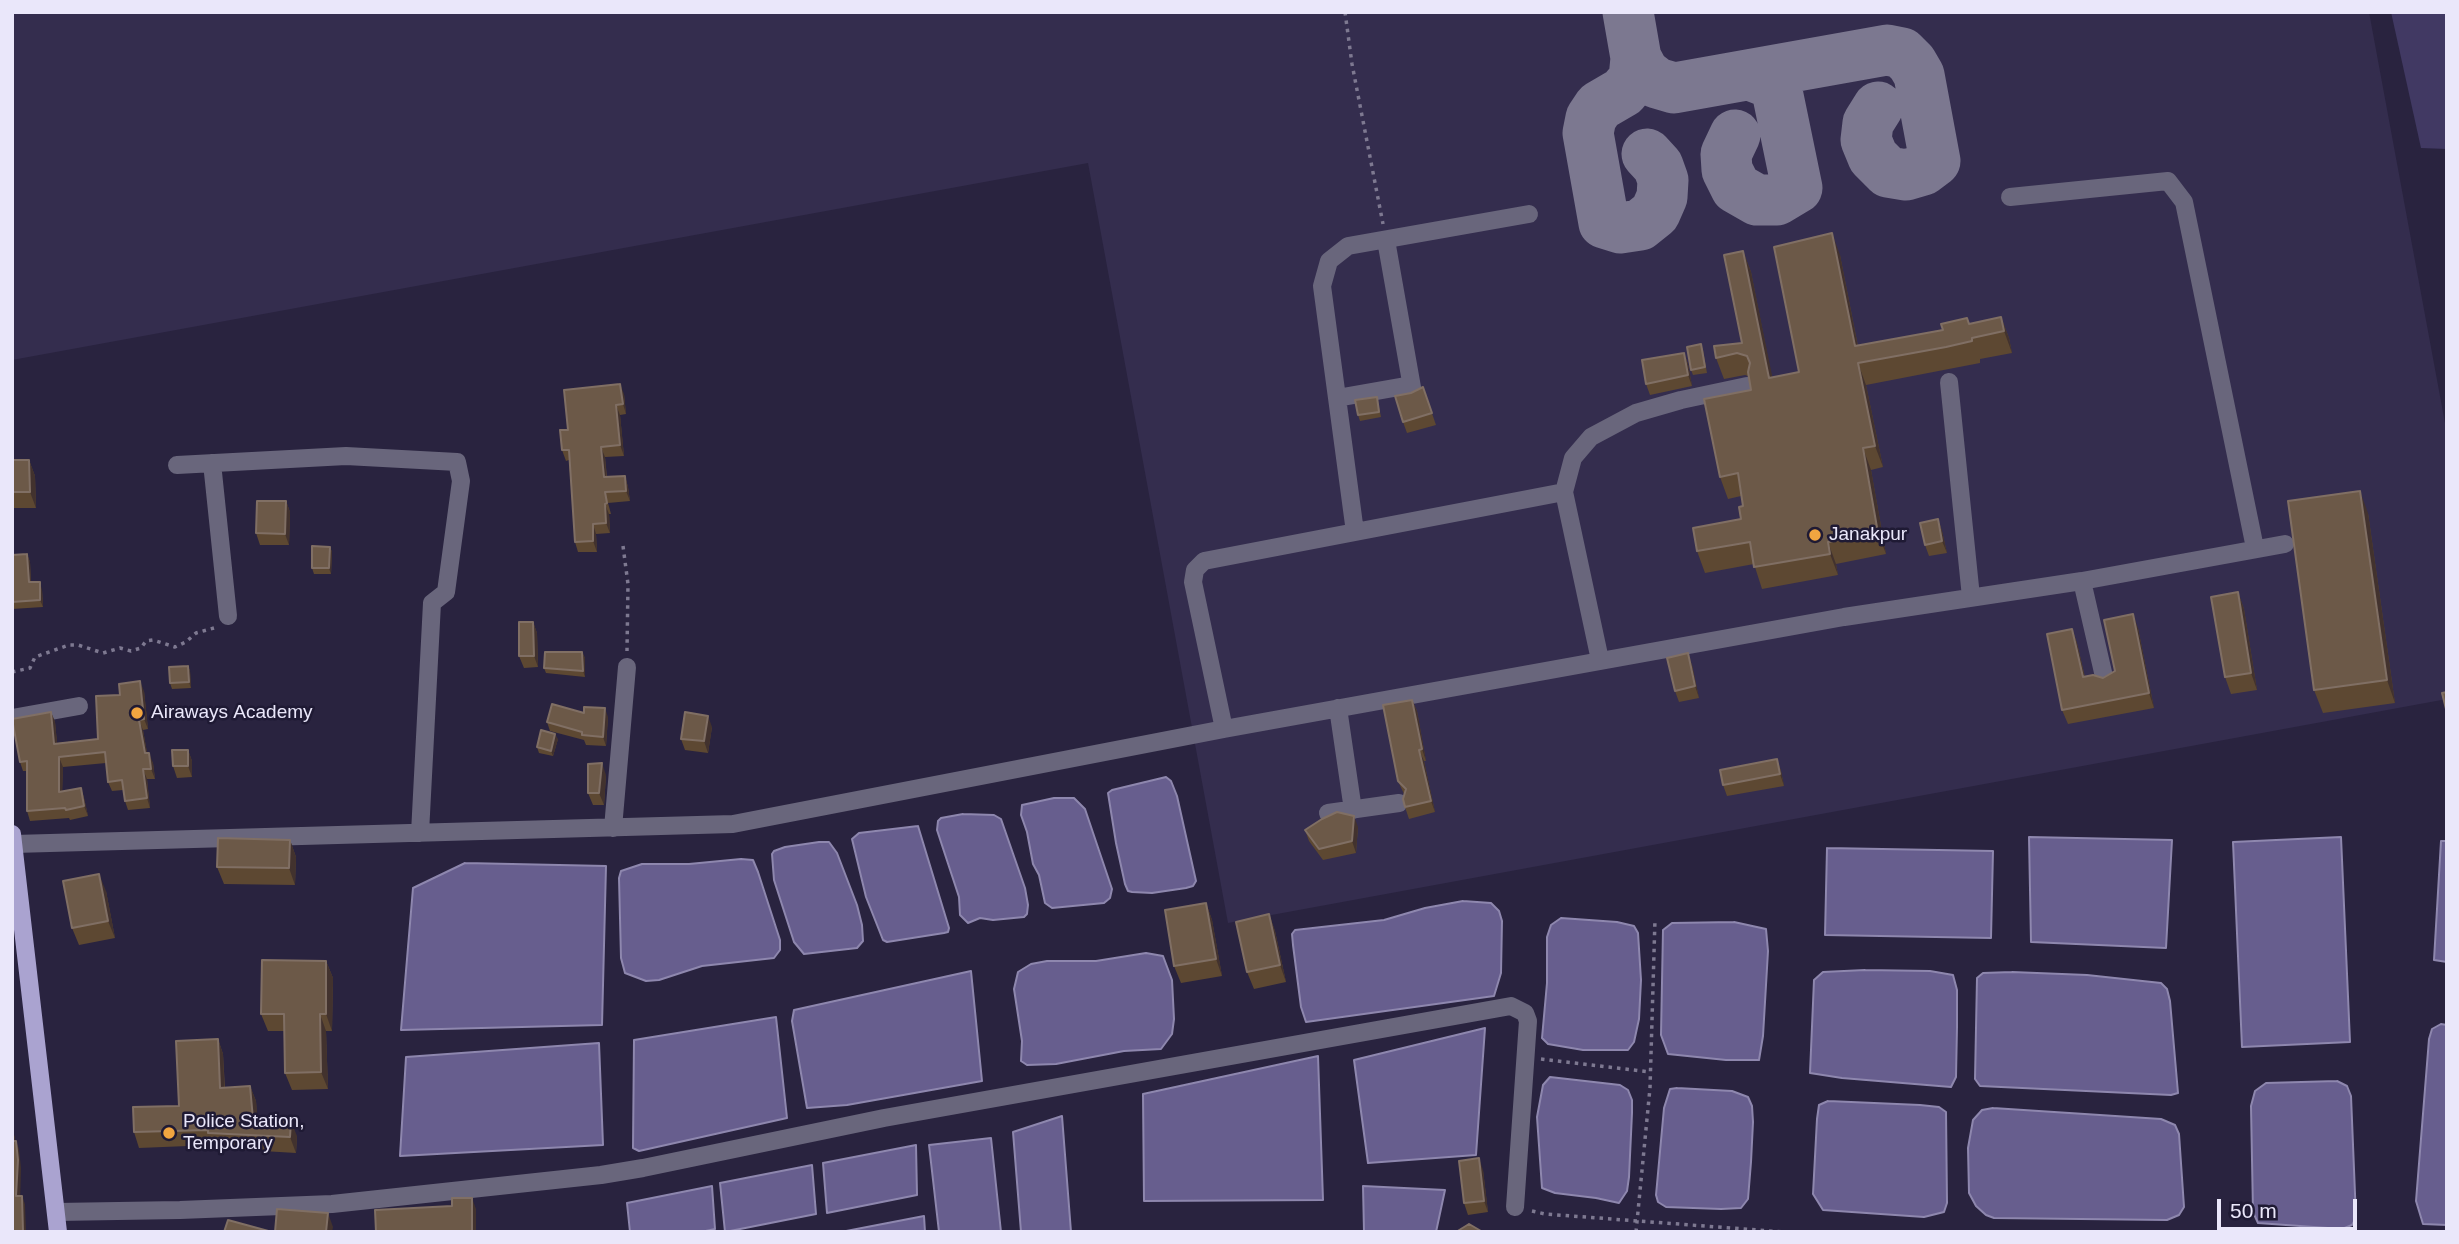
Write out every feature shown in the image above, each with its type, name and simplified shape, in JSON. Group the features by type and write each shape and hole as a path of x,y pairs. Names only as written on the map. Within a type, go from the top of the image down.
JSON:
{"main road":[{"path":"13,839 16,887 58,1232"}],"street":[{"path":"2010,197 2168,181 2185,202 2255,548"},
{"path":"1355,532 1322,286 1329,261 1348,246 1529,214"},
{"path":"1337,398 1412,389 1386,240"},
{"path":"1949,382 1971,597"},
{"path":"1600,660 1564,492 1573,458 1591,437 1636,413 1747,386"},
{"path":"177,465 346,456 457,463 461,481 446,592 432,603 420,833"},
{"path":"212,463 228,616"},
{"path":"1224,729 1193,582 1195,570 1204,561 1564,492"},
{"path":"13,839 420,833 733,824 1600,660 2285,544"},
{"path":"2082,580 2105,681"},
{"path":"613,828 627,667"},
{"path":"12,718 79,706"},
{"path":"1338,708 1353,810"},
{"path":"1328,813 1399,803"},
{"path":"56,1212 332,1204 601,1175 884,1118 1511,1006 1525,1013 1528,1021 1515,1206"}],"path":[{"path":"1345,12 1352,64 1386,240"},
{"path":"623,546 628,584 627,667"},
{"path":"12,671 30,668 35,657 69,645 103,653 120,648 131,651 141,648 146,641 153,640 175,647 210,627 223,628 230,625 228,616"},
{"path":"1636,1232 1650,1072 1655,919"},
{"path":"1526,1058 1650,1072"},
{"path":"1515,1206 1545,1214 1784,1232"}],"shaded area":[{"path":"12,12 2369,12 2447,434 2447,699 1228,923 1088,163 12,360"},
{"path":"2391,12 2447,12 2447,149 2421,148"},
{"path":"1166,777 1171,781 1177,796 1196,881 1193,886 1186,888 1152,893 1128,891 1116,843 1108,793"},
{"path":"1054,798 1074,798 1085,809 1112,889 1110,898 1104,903 1052,908 1045,903 1021,815 1022,805"},
{"path":"963,814 994,815 1001,819 1025,888 1028,905 1024,917 993,920 980,918 968,923 960,915 959,897 937,830 941,818"},
{"path":"918,826 948,932 887,942 883,940 866,897 852,839 859,833"},
{"path":"2029,837 2172,840 2166,948 2031,942"},
{"path":"2341,837 2350,1042 2242,1047 2233,842"},
{"path":"2441,841 2447,841 2447,962 2434,960"},
{"path":"829,842 837,853 857,905 863,941 857,948 804,954 794,942 774,880 772,854 785,847"},
{"path":"1827,848 1993,851 1991,938 1825,935"},
{"path":"753,860 758,872 780,940 780,950 774,958 702,966 659,980 646,981 625,973 621,958 621,871 642,864 689,864"},
{"path":"465,863 606,866 602,1025 401,1030 413,888"},
{"path":"1463,901 1491,903 1499,911 1502,921 1501,973 1494,996 1306,1022 1301,1007 1293,945 1292,934 1295,930 1384,920"},
{"path":"1561,918 1617,922 1634,926 1638,933 1641,980 1639,1019 1634,1042 1628,1050 1583,1050 1548,1044 1542,1038 1547,983 1547,937 1551,925"},
{"path":"1734,922 1766,929 1768,951 1759,1060 1726,1060 1668,1054 1661,1035 1663,930 1672,923"},
{"path":"1146,953 1163,956 1172,980 1172,1034 1161,1049 1124,1051 1056,1064 1027,1065 1021,1061 1022,1041 1014,989 1018,972 1031,964 1047,961 1096,961"},
{"path":"971,971 982,1081 847,1105 807,1108 792,1021 794,1010"},
{"path":"1930,971 1953,975 1957,990 1957,1027 1956,1077 1951,1087 1810,1073 1814,980 1823,972"},
{"path":"1983,973 2087,975 2161,983 2167,989 2170,1001 2178,1093 2171,1095 1980,1086 1975,1079 1977,978"},
{"path":"776,1017 787,1118 639,1151 633,1148 634,1040"},
{"path":"2441,1024 2447,1025 2447,1225 2423,1224 2416,1201 2429,1039 2432,1029"},
{"path":"1485,1028 1476,1155 1368,1163 1354,1060"},
{"path":"599,1043 603,1145 400,1156 406,1057"},
{"path":"1318,1056 1323,1200 1144,1201 1143,1094"},
{"path":"1550,1077 1620,1085 1628,1090 1632,1100 1629,1177 1627,1191 1619,1203 1555,1193 1542,1188 1537,1117 1543,1085"},
{"path":"2337,1081 2347,1086 2351,1096 2356,1218 2352,1225 2342,1229 2258,1223 2253,1212 2251,1106 2255,1091 2266,1083"},
{"path":"1670,1089 1732,1091 1748,1097 1752,1106 1753,1122 1751,1162 1748,1199 1741,1208 1666,1207 1658,1202 1656,1195 1664,1108"},
{"path":"1828,1101 1920,1105 1939,1107 1946,1112 1947,1203 1944,1212 1924,1217 1823,1210 1813,1194 1819,1105"},
{"path":"1993,1108 2161,1119 2175,1125 2179,1134 2184,1207 2179,1215 2167,1220 1994,1218 1986,1215 1976,1206 1969,1193 1968,1148 1973,1120 1982,1110"},
{"path":"1062,1116 1071,1232 1021,1232 1013,1132"},
{"path":"991,1138 1001,1232 939,1232 929,1145"},
{"path":"916,1145 917,1195 827,1213 823,1163"},
{"path":"812,1165 816,1214 725,1232 720,1183"},
{"path":"712,1186 715,1229 701,1232 630,1232 627,1203"},
{"path":"1363,1186 1445,1190 1436,1232 1364,1232"},
{"path":"924,1216 925,1232 841,1232"}],"building":[{"path":"1832,233 1855,346 1943,330 1941,324 1967,318 1969,324 2001,317 2004,331 1946,347 1858,363 1875,446 1863,448 1878,533 1828,542 1830,554 1754,567 1750,542 1697,551 1693,528 1741,519 1739,507 1743,506 1738,473 1720,477 1704,399 1751,390 1748,372 1750,363 1747,356 1737,353 1716,358 1714,346 1742,343 1724,255 1743,251 1769,378 1799,372 1774,247"},
{"path":"1701,344 1705,367 1691,370 1687,347"},
{"path":"1684,353 1688,375 1646,384 1642,360"},
{"path":"620,384 623,404 616,405 620,445 601,447 604,477 625,476 626,491 605,492 606,523 593,524 593,541 575,542 569,450 562,450 560,430 568,430 564,390"},
{"path":"1423,387 1432,413 1403,422 1395,396"},
{"path":"1377,397 1379,412 1358,415 1355,400"},
{"path":"12,460 29,460 30,492 12,492"},
{"path":"2360,491 2387,680 2314,690 2288,501"},
{"path":"257,501 286,501 285,534 256,533"},
{"path":"1938,519 1942,541 1925,545 1920,523"},
{"path":"312,546 330,547 329,568 312,568"},
{"path":"27,554 29,582 40,582 40,600 12,602 12,555"},
{"path":"2238,592 2251,673 2225,677 2211,597"},
{"path":"2133,614 2149,693 2062,710 2047,634 2072,629 2083,677 2093,675 2103,678 2115,671 2104,620"},
{"path":"519,622 533,622 534,656 519,656"},
{"path":"545,652 582,652 583,671 544,668"},
{"path":"1688,653 1695,686 1675,691 1667,658"},
{"path":"188,666 189,682 170,683 169,667"},
{"path":"140,681 144,719 139,720 151,769 143,769 147,798 125,801 122,780 108,782 105,752 59,757 59,792 81,788 84,806 66,810 27,811 27,761 20,762 12,719 51,712 54,744 98,739 96,696 120,695 119,684"},
{"path":"2447,692 2447,713 2442,693"},
{"path":"1412,700 1422,749 1419,750 1431,801 1405,807 1403,799 1406,789 1398,781 1383,705"},
{"path":"552,704 584,713 584,707 605,708 603,737 582,735 582,732 547,722"},
{"path":"685,712 708,716 704,741 681,739"},
{"path":"541,730 555,734 551,751 537,747"},
{"path":"172,750 188,750 188,766 173,766"},
{"path":"1777,759 1780,774 1723,785 1720,770"},
{"path":"602,763 599,793 588,793 588,764"},
{"path":"1337,812 1354,816 1352,841 1319,849 1305,830"},
{"path":"218,838 290,840 289,868 217,867"},
{"path":"99,874 108,921 72,928 63,881"},
{"path":"1206,903 1216,959 1174,966 1165,910"},
{"path":"1269,914 1280,965 1247,972 1236,922"},
{"path":"262,960 326,961 326,1014 320,1014 321,1072 285,1073 284,1014 261,1014"},
{"path":"218,1039 220,1088 250,1086 253,1119 291,1121 290,1137 208,1133 208,1130 134,1132 133,1107 179,1106 176,1041"},
{"path":"12,1141 16,1141 16,1196 22,1196 23,1232 12,1232"},
{"path":"1479,1158 1484,1201 1464,1203 1459,1161"},
{"path":"452,1198 472,1198 472,1232 376,1232 375,1210 452,1206"},
{"path":"277,1209 328,1213 326,1232 275,1232"},
{"path":"228,1220 272,1232 224,1232"},
{"path":"1469,1224 1482,1232 1456,1232"}],"taxiway":[{"path":"1628,12 1636,58 1644,73 1657,83 1674,88 1887,50 1902,53 1919,75 1935,161 1923,170 1906,175 1888,172 1873,157 1866,140 1868,123 1878,107"},
{"path":"1636,58 1634,79 1623,92 1599,106 1591,118 1588,133 1604,223 1620,228 1640,225 1655,213 1662,197 1663,180 1658,166 1647,154"},
{"path":"1735,135 1726,154 1727,170 1736,188 1757,200 1777,200 1797,188 1777,91 1768,82 1750,75"}],"place":[{"name":"Janakpur","path":"1815,535"},
{"name":"Airaways Academy","path":"137,713"},
{"name":"Police Station, Temporary","path":"169,1133"}]}
